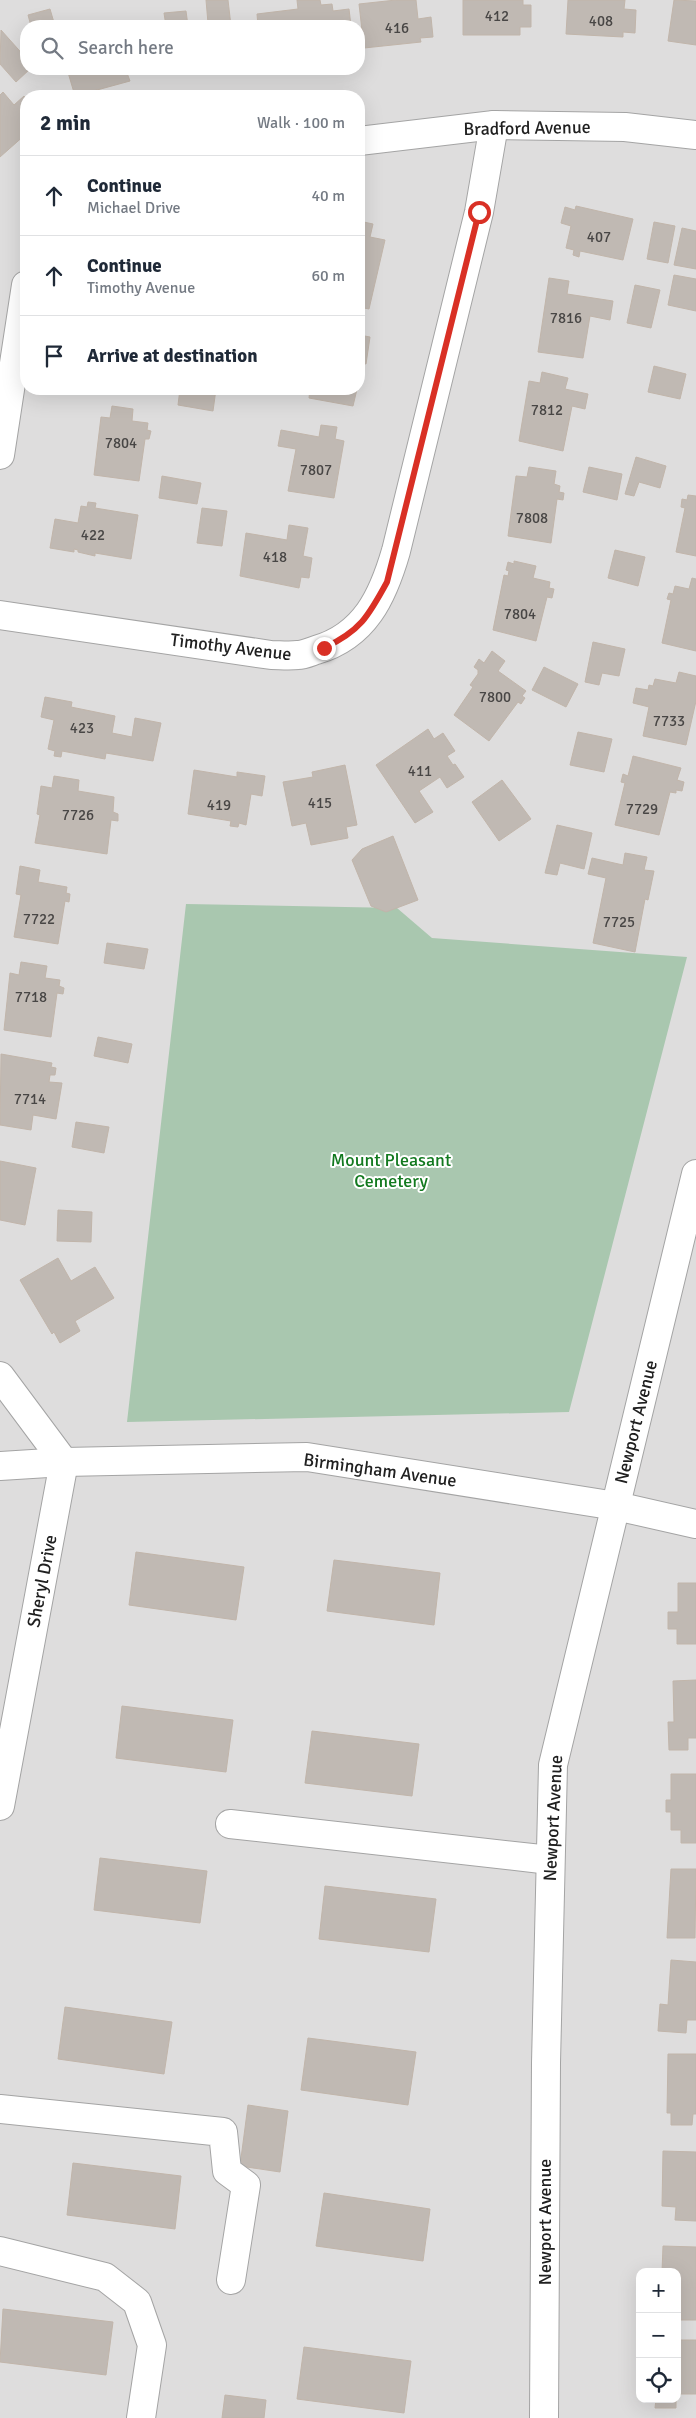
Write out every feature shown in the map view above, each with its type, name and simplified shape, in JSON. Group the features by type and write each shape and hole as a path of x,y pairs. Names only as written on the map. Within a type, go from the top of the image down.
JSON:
{"street":[{"name":"Bradford Avenue","path":"365,140 494,125 625,127 696,135"},
{"name":"Timothy Avenue","path":"0,615 271,655 299,655 324,648 347,637 369,614 387,582 479,212 494,125"},
{"path":"0,456 20,324"},
{"name":"Newport Avenue","path":"544,2418 550,1860 553,1765 696,1174"},
{"path":"0,1376 64,1462"},
{"name":"Birmingham Avenue","path":"0,1466 64,1462 307,1457 616,1506 696,1524"},
{"name":"Sheryl Drive","path":"0,1806 64,1462"},
{"path":"230,1824 550,1860"},
{"path":"0,2109 223,2132 227,2171 246,2185 231,2280"},
{"path":"0,2251 105,2277 137,2302 152,2345 141,2418"}],"shaded area":[{"path":"0,0 696,0 696,2418 0,2418"}],"green space":[{"name":"Mount Pleasant Cemetery","path":"186,904 397,908 432,938 687,957 569,1412 127,1422"}],"building":[{"path":"206,0 228,0 230,20 208,20"},
{"path":"297,0 320,0 321,5 332,4 333,11 349,9 350,20 258,20 257,14 298,9"},
{"path":"416,0 418,19 431,17 433,37 420,38 421,42 365,48 365,20 361,20 359,4"},
{"path":"463,0 523,0 523,5 531,5 531,27 520,27 520,35 463,35"},
{"path":"568,0 625,0 624,9 636,10 635,33 623,32 623,37 566,34"},
{"path":"674,0 696,1 696,45 668,41"},
{"path":"50,9 53,20 29,20 28,15"},
{"path":"186,11 187,20 165,20 164,13"},
{"path":"1,30 20,51 20,75 24,75 16,82 0,64"},
{"path":"69,75 128,75 130,81 97,90 73,90"},
{"path":"3,92 14,105 20,100 20,139 0,157 0,95"},
{"path":"576,206 633,219 623,260 580,251 579,257 573,255 574,250 566,248 571,226 561,223 565,207 575,210"},
{"path":"365,222 373,224 370,237 385,240 369,309 365,308"},
{"path":"654,222 675,226 668,263 647,259"},
{"path":"682,228 696,231 696,269 674,265"},
{"path":"674,275 696,279 696,311 668,305"},
{"path":"549,278 569,281 567,294 613,301 610,320 590,316 583,358 538,352"},
{"path":"635,285 660,290 651,328 627,323"},
{"path":"365,336 370,337 365,364"},
{"path":"654,366 686,374 680,399 648,392"},
{"path":"542,372 568,378 565,389 588,394 585,409 572,406 563,451 519,441 529,381 540,383"},
{"path":"179,395 215,395 213,411 178,405"},
{"path":"309,395 356,395 353,406 309,398"},
{"path":"112,406 133,409 132,421 148,423 147,430 151,431 149,439 145,439 139,481 94,475 101,417 110,418"},
{"path":"321,425 337,427 335,439 344,441 334,498 288,491 296,449 278,446 281,430 319,437"},
{"path":"636,457 666,466 660,488 639,482 634,496 625,494"},
{"path":"529,467 556,471 554,484 560,486 559,492 564,493 563,500 557,499 551,543 508,536 516,476 527,477"},
{"path":"589,467 622,474 617,500 583,492"},
{"path":"162,476 201,483 197,504 159,498"},
{"path":"688,495 696,496 696,556 676,552 685,508 681,507 682,499 687,500"},
{"path":"88,502 96,503 95,508 138,515 131,559 95,553 95,556 78,552 78,550 74,549 74,552 50,548 55,519 78,523 81,506 87,507"},
{"path":"202,508 227,511 222,546 197,543"},
{"path":"289,525 308,528 303,556 312,558 309,578 301,577 299,588 240,576 246,533 287,540"},
{"path":"615,550 645,557 638,586 608,578"},
{"path":"514,561 536,566 533,578 550,582 549,588 554,589 552,598 547,597 536,641 493,630 504,575 508,576 509,571 506,570 508,562 514,564"},
{"path":"692,578 696,579 696,651 662,643 671,600 667,599 669,593 673,594 675,586 689,589"},
{"path":"593,642 625,649 619,676 602,673 599,685 585,682"},
{"path":"492,651 505,661 498,671 526,691 522,696 525,698 521,704 518,702 489,741 454,715 473,687 470,685 478,674 478,670 474,667 479,659 484,663"},
{"path":"544,667 578,684 566,707 532,690"},
{"path":"679,672 696,676 696,701 686,745 643,736 649,707 633,703 636,688 648,690 649,685 653,686 655,679 676,683"},
{"path":"45,697 72,702 71,707 115,716 112,733 132,737 135,718 161,723 153,761 106,753 105,759 62,751 61,757 54,756 55,751 48,749 54,720 41,717"},
{"path":"428,729 434,739 443,733 455,751 447,756 464,777 447,788 440,777 419,791 433,812 415,823 376,765"},
{"path":"578,732 612,739 604,772 570,765"},
{"path":"633,756 681,768 677,780 684,782 682,791 670,792 659,835 615,825 625,783 621,782 623,774 628,776"},
{"path":"345,765 357,825 346,827 348,838 311,845 306,823 292,826 283,782 313,777 312,772"},
{"path":"194,770 237,777 237,772 265,776 262,796 251,794 246,825 239,823 238,827 230,826 231,821 188,814"},
{"path":"54,776 79,780 78,791 114,797 113,812 118,814 118,821 111,820 107,854 35,843 40,815 37,814 41,786 52,788"},
{"path":"502,780 531,819 499,841 472,802"},
{"path":"557,825 592,833 584,869 560,863 557,875 545,873"},
{"path":"393,836 418,900 386,912 371,906 352,860 362,849"},
{"path":"625,853 647,857 644,870 654,871 648,900 645,899 635,952 593,943 606,878 588,874 592,858 623,865"},
{"path":"20,866 40,870 38,882 67,887 66,893 70,894 69,902 65,901 58,944 14,937 21,895 16,894"},
{"path":"107,943 148,949 144,969 104,963"},
{"path":"21,962 47,966 45,978 60,980 59,986 64,988 63,994 57,993 51,1037 4,1030 10,973 19,975"},
{"path":"98,1037 132,1044 128,1063 94,1056"},
{"path":"1,1054 52,1063 51,1067 56,1068 55,1075 50,1075 49,1082 62,1083 56,1119 33,1115 31,1130 0,1125"},
{"path":"76,1122 109,1127 104,1153 72,1147"},
{"path":"0,1161 36,1168 25,1225 0,1220"},
{"path":"58,1210 92,1212 91,1242 57,1241"},
{"path":"58,1258 71,1281 95,1267 114,1298 75,1321 80,1331 60,1343 54,1332 52,1334 20,1280"},
{"path":"136,1552 244,1567 236,1620 129,1605"},
{"path":"334,1560 440,1573 434,1625 327,1611"},
{"path":"678,1583 696,1583 696,1644 677,1644 677,1629 668,1629 668,1612 678,1612"},
{"path":"696,1680 696,1738 688,1738 688,1750 669,1750 668,1722 674,1722 673,1681"},
{"path":"122,1706 233,1720 226,1772 116,1758"},
{"path":"312,1731 419,1744 412,1796 305,1783"},
{"path":"671,1774 696,1774 696,1843 681,1843 681,1830 671,1830 671,1812 666,1812 666,1800 671,1800"},
{"path":"100,1858 207,1871 200,1923 94,1910"},
{"path":"671,1869 696,1869 695,1938 667,1938"},
{"path":"325,1886 436,1899 429,1952 319,1939"},
{"path":"671,1960 696,1962 696,2020 687,2020 686,2033 658,2031 660,2004 668,2005"},
{"path":"65,2007 172,2022 164,2074 58,2059"},
{"path":"308,2038 416,2052 408,2105 301,2090"},
{"path":"668,2054 696,2054 696,2114 693,2114 692,2125 671,2125 671,2113 667,2113"},
{"path":"248,2105 288,2111 280,2172 240,2166"},
{"path":"663,2151 696,2152 696,2221 675,2220 676,2207 662,2206"},
{"path":"73,2163 181,2176 175,2229 67,2215"},
{"path":"324,2193 430,2209 423,2261 316,2246"},
{"path":"663,2246 696,2247 696,2320 681,2320 681,2268 662,2268"},
{"path":"3,2309 113,2322 106,2375 0,2362"},
{"path":"681,2340 696,2340 696,2394 681,2394"},
{"path":"304,2347 411,2361 404,2413 297,2399"},
{"path":"225,2395 266,2400 264,2418 222,2418"},
{"path":"656,2403 676,2403 676,2408 655,2408"}],"route":[{"path":"324,648 347,637 369,614 387,582 479,212"}]}
